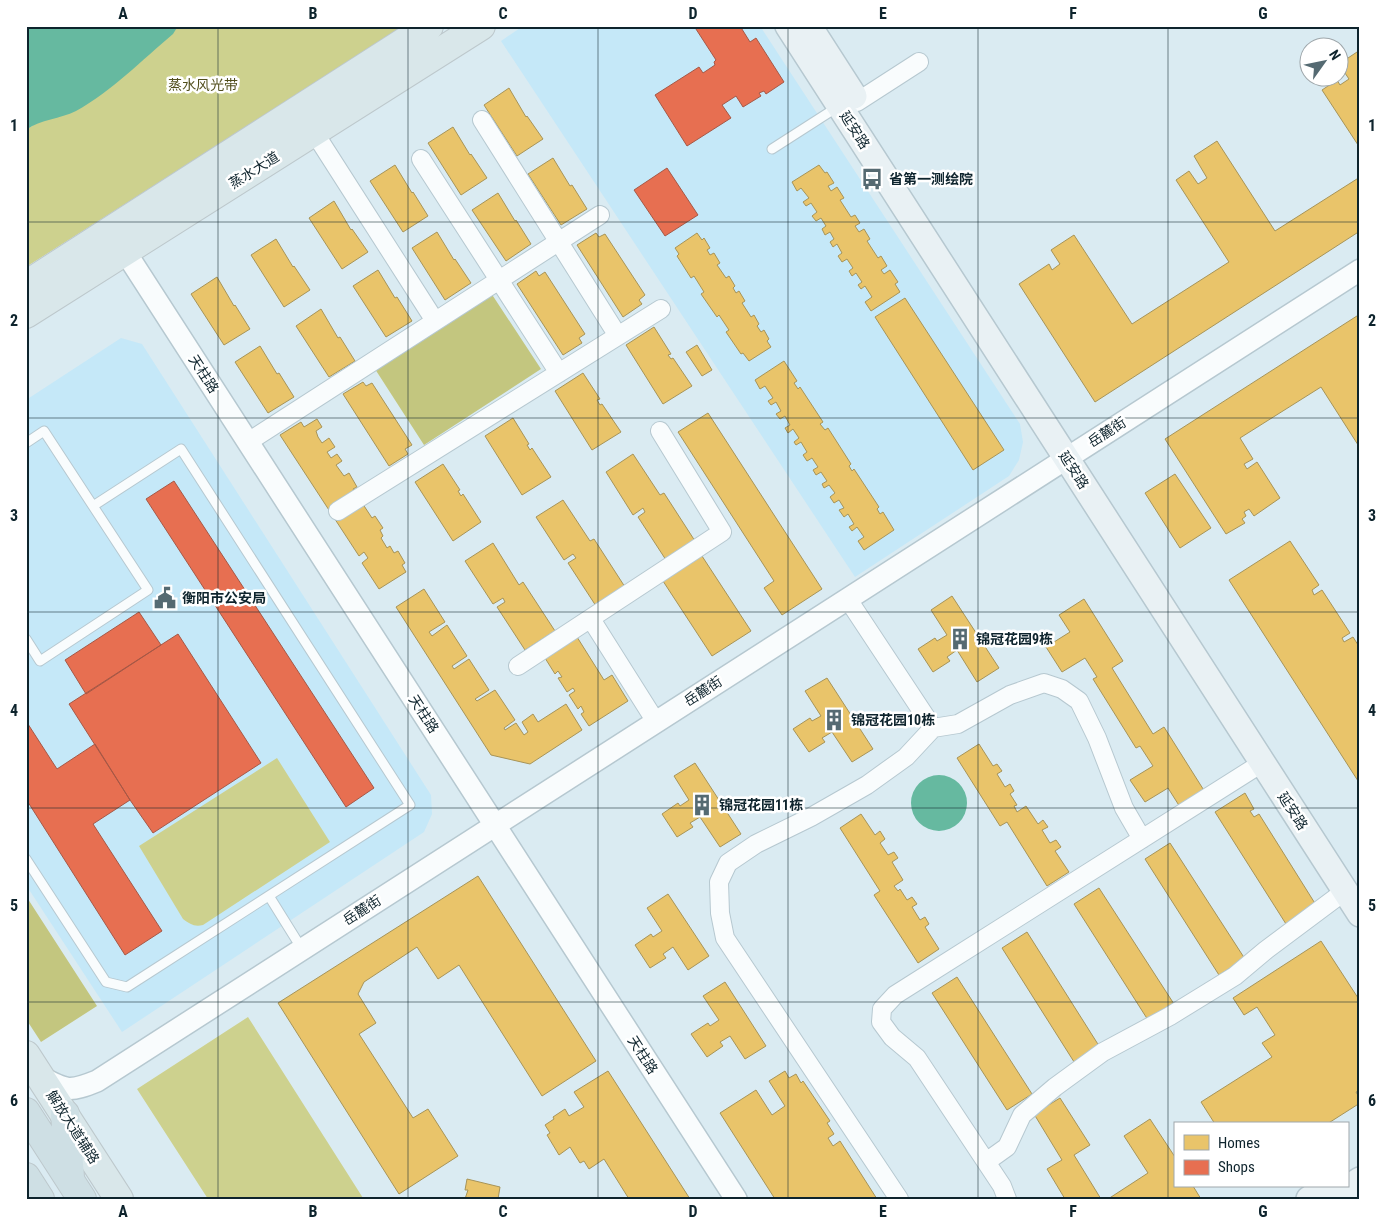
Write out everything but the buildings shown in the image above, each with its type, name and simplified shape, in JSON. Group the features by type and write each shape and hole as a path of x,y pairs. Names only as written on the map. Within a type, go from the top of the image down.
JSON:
{"highway":[{"path":"26,1112 76,1190"},
{"path":"64,1114 76,1190"},
{"path":"26,1177 40,1199"}],"main road":[{"name":"蒸水大道","path":"26,314 118,241 429,26"},
{"name":"蒸水大道","path":"26,284 118,241 314,132 481,26"},
{"name":"延安路","path":"788,26 848,104 1352,888 1360,914"},
{"name":"延安路","path":"809,26 848,104"},
{"name":"延安路","path":"1075,458 1262,763 1352,888"},
{"name":"解放大道辅路","path":"26,1055 119,1199"},
{"path":"1348,1173 1360,1166"},
{"path":"1348,1188 1360,1180"},
{"path":"1309,1199 1325,1188"},
{"path":"1331,1199 1348,1188"}],"street":[{"path":"848,104 919,62"},
{"path":"482,120 618,336"},
{"path":"314,132 435,321"},
{"path":"422,159 559,373"},
{"path":"248,442 600,215"},
{"name":"天柱路","path":"118,241 736,1199"},
{"name":"岳麓街","path":"41,1078 60,1088 76,1089 97,1080 302,948 498,829 854,607 1075,458 1360,270"},
{"name":"岳麓街","path":"64,1114 498,829 656,722 1075,458 1360,282"},
{"path":"338,511 660,310"},
{"path":"518,666 722,532 660,431"},
{"path":"854,607 933,728"},
{"path":"591,619 656,722"},
{"path":"899,1199 725,938 720,912 719,882 728,863 756,844 811,817 867,785 906,757 933,728 958,724 1010,696 1044,683 1062,689 1079,701 1098,738 1124,808 1142,839"},
{"path":"1007,1199 1002,1186 917,1058 892,1037 881,1022 882,1008 895,995 1262,763"},
{"path":"986,1162 1007,1147 1022,1115 1055,1087 1103,1052 1170,1016 1234,976 1266,950 1352,888"}],"lane":[{"path":"772,149 848,104"},
{"path":"26,443 44,431 148,590 40,660 26,639"},
{"path":"26,859 106,982 127,987 410,805 181,449 93,506"},
{"path":"269,896 302,948"}],"shaded area":[{"path":"26,26 178,26 173,34 138,65 89,103 70,114 32,126 26,130"},
{"path":"523,26 760,26 1020,424 1023,442 1019,460 1009,476 855,577 501,41"},
{"path":"491,293 541,369 424,445 375,369"},
{"name":"衡阳市公安局","path":"121,338 142,344 431,795 432,814 424,832 122,1032 26,885 26,400"},
{"path":"939,775 950,777 959,783 965,792 967,803 965,814 959,823 950,829 939,831 928,829 919,823 913,814 911,803 913,792 919,783 928,777"},
{"path":"26,896 97,1006 41,1042 26,1019"}],"green space":[{"name":"蒸水风光带","path":"178,26 405,26 26,267 26,130"},
{"path":"277,758 330,842 203,925 190,924 183,919 139,846"},
{"path":"248,1017 362,1199 208,1199 137,1089"}],"place":[{"name":"省第一测绘院","path":"872,179"},
{"name":"衡阳市公安局","path":"165,598"},
{"name":"锦冠花园9栋","path":"960,639"},
{"name":"锦冠花园10栋","path":"834,720"},
{"name":"锦冠花园11栋","path":"702,805"}]}
